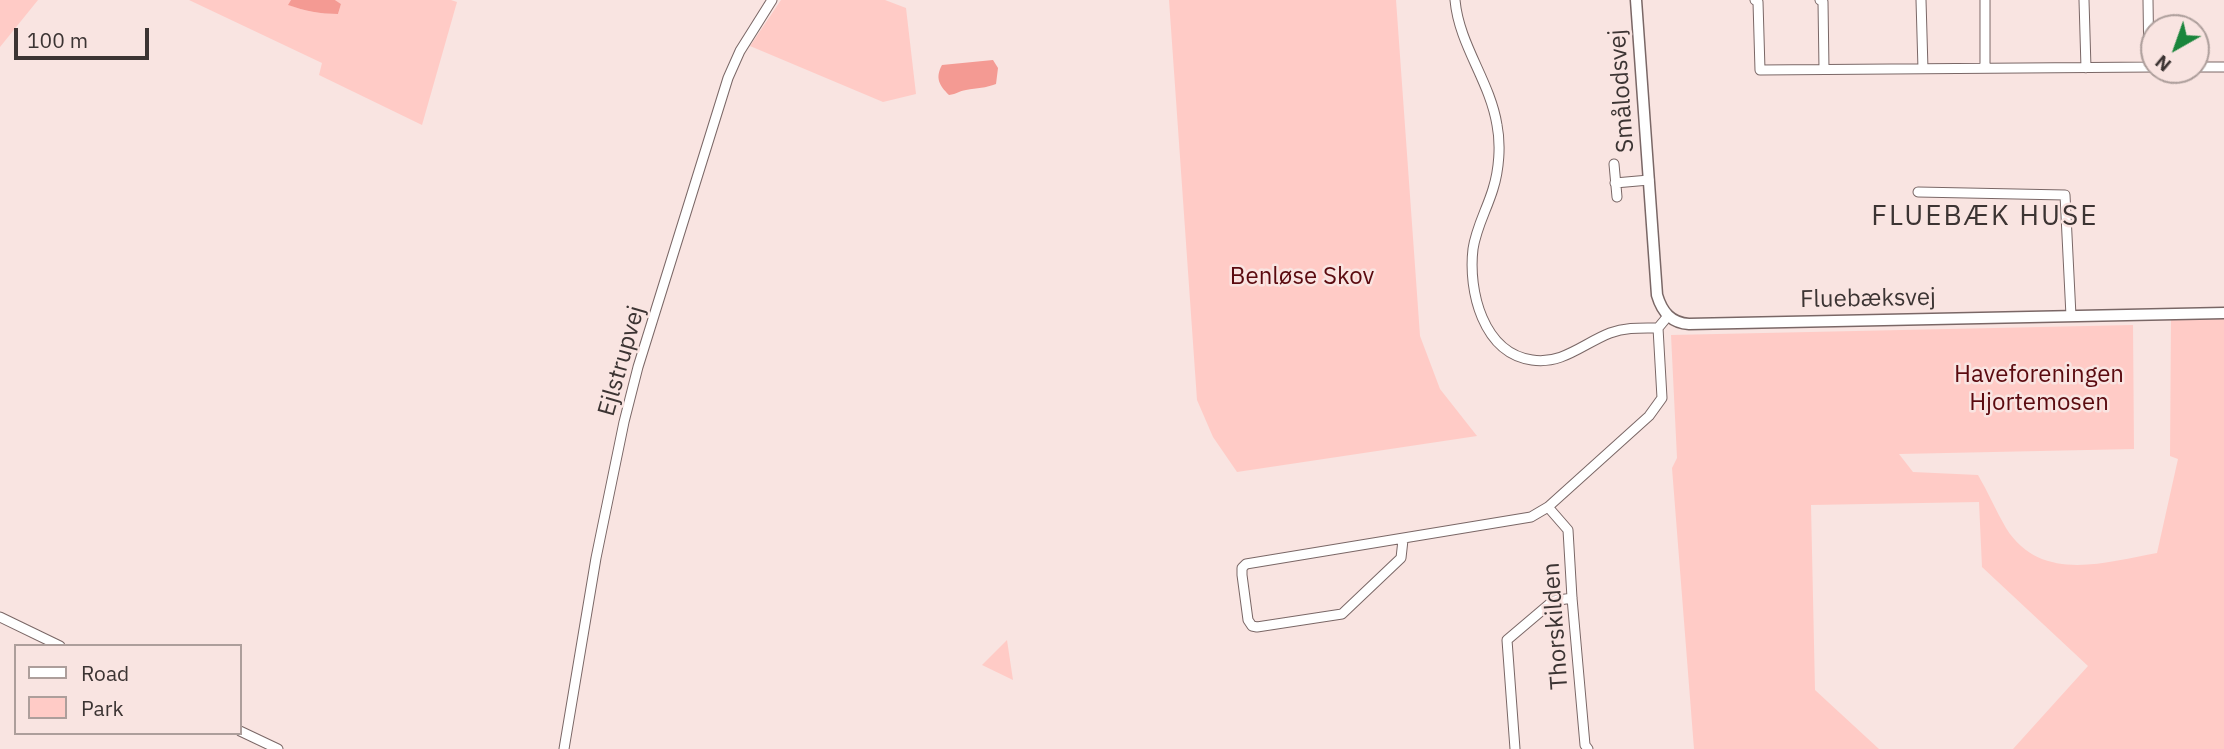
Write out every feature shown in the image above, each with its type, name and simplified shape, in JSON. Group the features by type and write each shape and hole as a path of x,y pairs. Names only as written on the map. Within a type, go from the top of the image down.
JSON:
{"street":[{"name":"Ejlstrupvej","path":"564,749 596,558 638,367 728,78 740,51 772,0"},
{"path":"1455,0 1463,36 1489,98 1497,125 1499,157 1493,188 1473,248 1472,272 1475,297 1492,336 1502,347 1518,357 1548,361 1565,357 1610,333 1629,328 1658,328"},
{"name":"Smålodsvej","path":"1636,0 1657,295 1668,316"},
{"path":"1755,0 1758,2 1760,70 2140,67"},
{"path":"1819,0 1823,2 1824,69"},
{"path":"1921,0 1923,69"},
{"path":"1985,0 1985,68"},
{"path":"2084,0 2086,68"},
{"name":"Smålodsvej","path":"1614,164 1617,197"},
{"name":"Smålodsvej","path":"1615,183 1649,180"},
{"path":"1918,192 2064,195 2071,316"},
{"name":"Fluebæksvej","path":"1668,316 1689,324 2224,313"},
{"path":"1403,540 1401,558 1342,614 1257,627 1252,626 1248,620 1241,575 1246,564 1531,517 1548,507 1649,416 1661,397 1658,328 1668,316"},
{"name":"Thorskilden","path":"1548,507 1568,530 1585,745 1588,749"},
{"path":"1515,749 1507,640 1553,601 1572,598"},
{"path":"0,617 56,644"},
{"path":"242,732 278,749"}],"green space":[{"path":"0,0 38,0 0,47"},
{"path":"189,0 291,0 289,5 301,9 338,14 341,4 335,0 457,2 422,125 319,75 322,63"},
{"path":"781,0 885,0 906,8 916,94 883,102 750,46"},
{"name":"Benløse Skov","path":"1169,0 1396,0 1420,336 1440,389 1477,436 1237,472 1213,437 1197,400"},
{"name":"Haveforeningen Hjortemosen","path":"2224,318 2224,749 2013,749 2088,666 1982,567 1979,502 1811,505 1815,690 1879,749 1694,749 1672,468 1677,458 1671,335 2133,325 2134,449 1899,454 1913,472 1978,475 2006,528 2020,546 2037,557 2076,565 2157,553 2178,459 2170,456 2171,319"},
{"path":"1007,640 1013,680 982,665"}],"shaded area":[{"path":"291,0 335,0 341,4 338,14 325,13 288,5"},
{"path":"993,60 998,68 996,84 949,95 941,85 939,74 942,65"}],"district":[{"name":"FLUEBÆK HUSE","path":"1985,217"}]}
